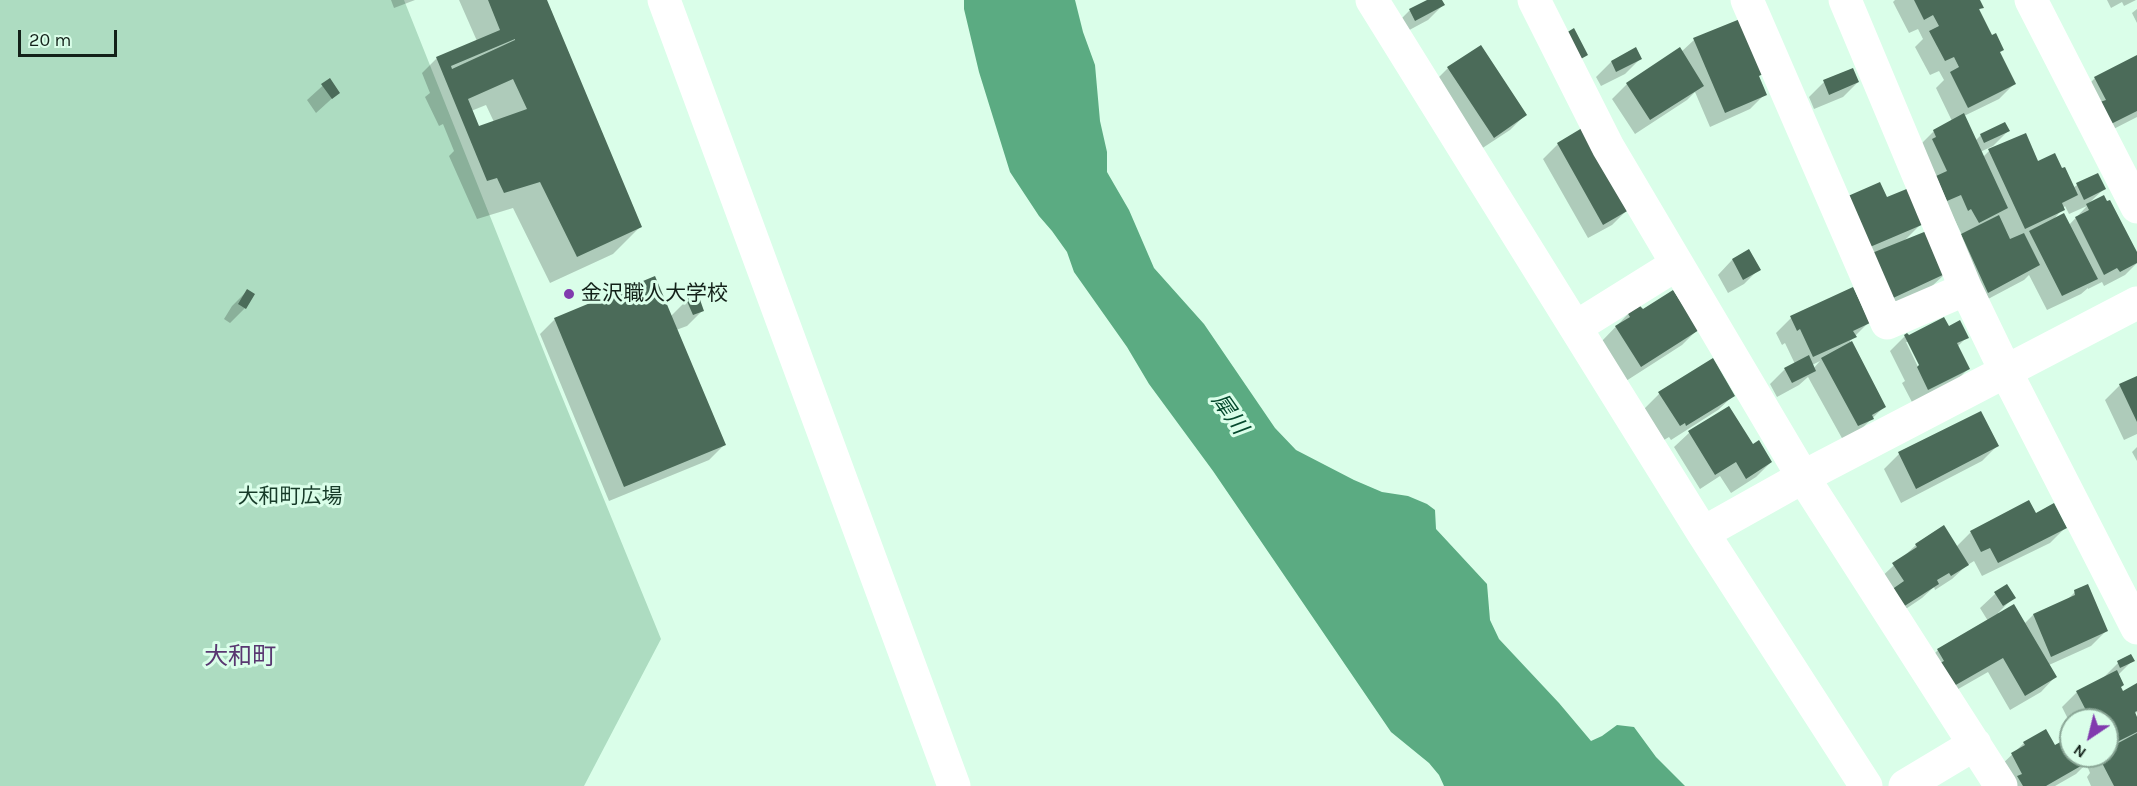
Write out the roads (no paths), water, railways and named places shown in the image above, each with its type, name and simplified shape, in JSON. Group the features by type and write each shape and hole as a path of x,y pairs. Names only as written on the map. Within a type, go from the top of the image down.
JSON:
{"street":[{"path":"664,0 954,786"},
{"path":"1372,0 1703,533 1866,786"},
{"path":"1534,0 1608,147 1803,477 2001,786"},
{"path":"1747,0 1887,323 1966,289"},
{"path":"1845,0 1966,289 2137,628"},
{"path":"2031,0 2137,207"},
{"path":"1576,327 1677,264"},
{"path":"1703,533 1803,477 2137,303"},
{"path":"1905,786 1975,744"}],"water":[{"name":"犀川","path":"964,0 1075,0 1095,65 1100,121 1107,152 1107,172 1129,210 1154,268 1204,324 1275,428 1296,450 1354,480 1382,492 1408,496 1435,510 1436,529 1487,584 1490,620 1499,639 1591,741 1617,725 1634,727 1656,757 1685,786 1444,786 1439,775 1429,763 1391,732 1213,471 1149,384 1127,347 1074,272 1067,252 1039,216 1010,172 979,72 964,9"}],"place":[{"name":"金沢職人大学校","path":"569,294"}],"district":[{"name":"大和町","path":"240,657"}],"park label":[{"name":"大和町広場","path":"290,497"}]}
